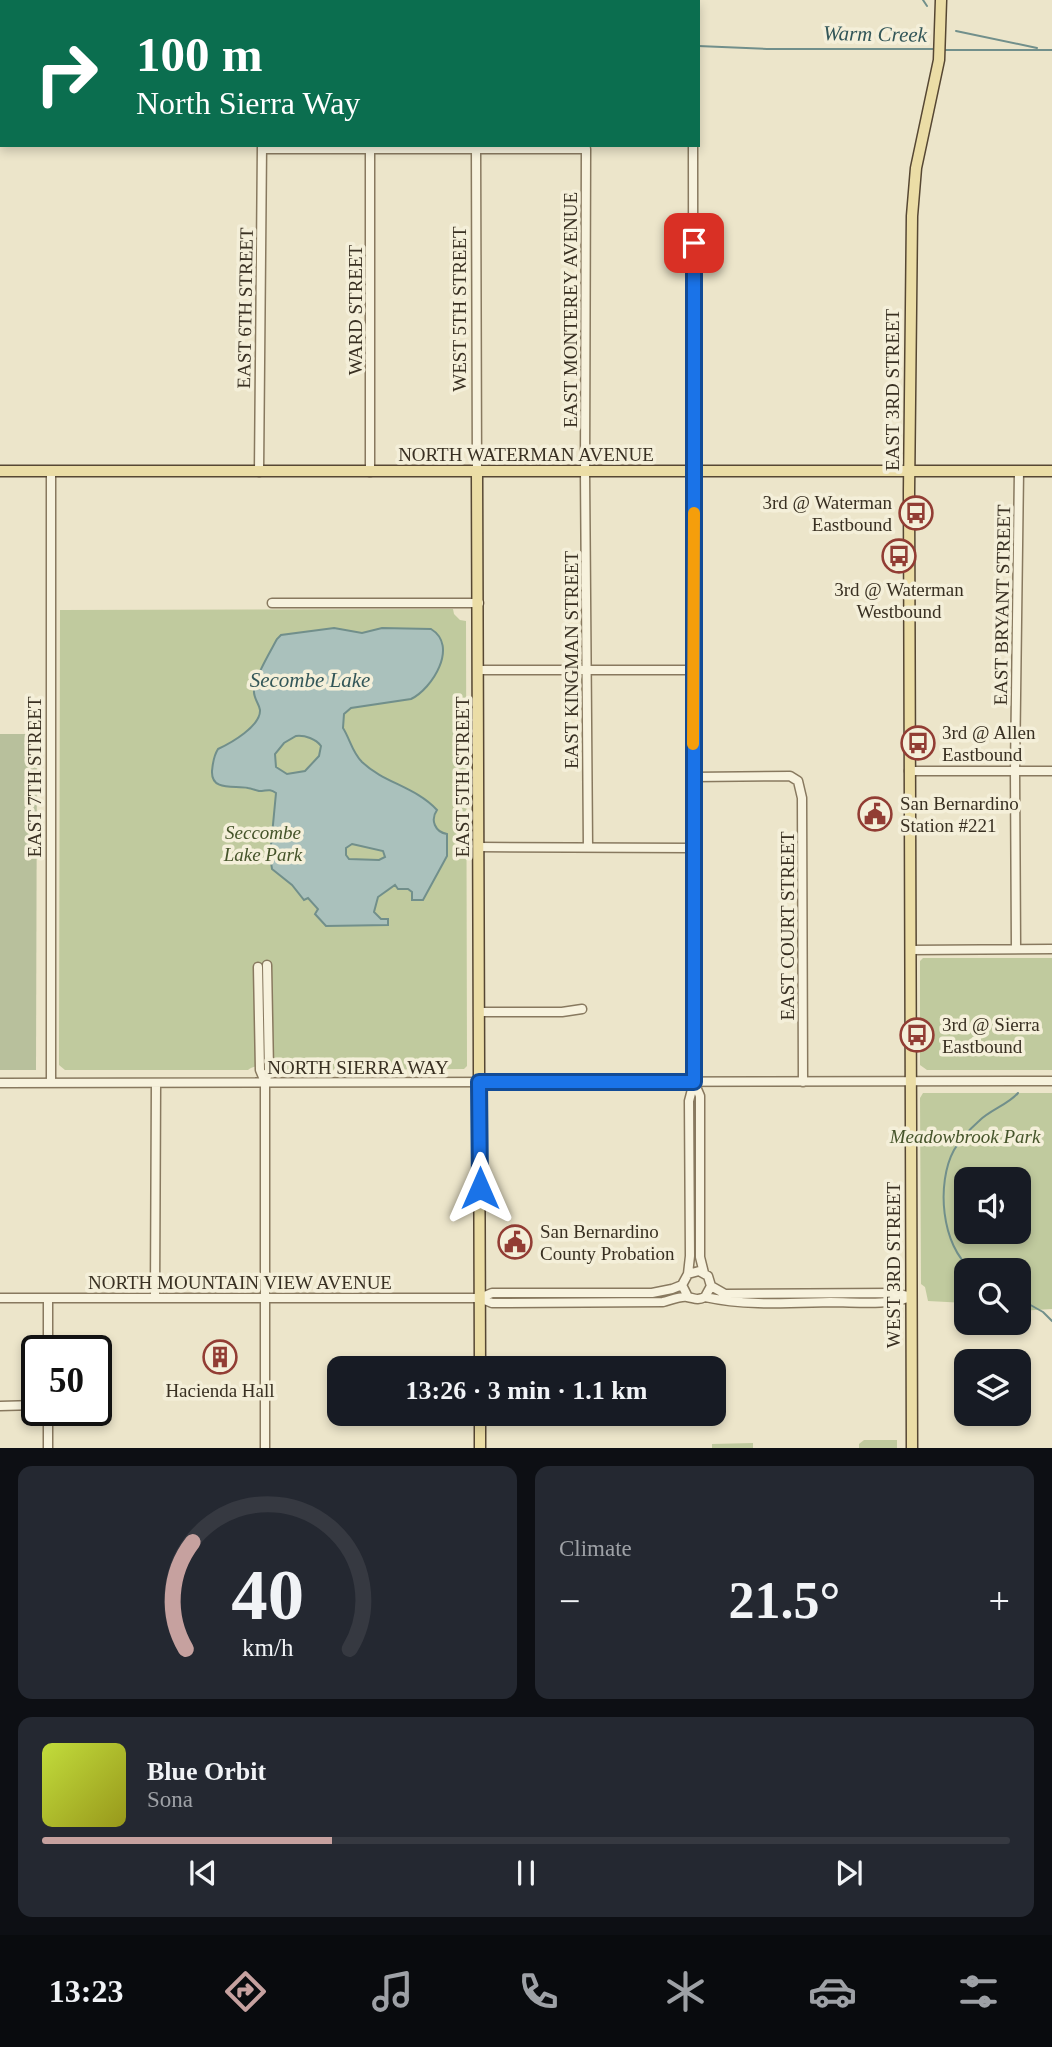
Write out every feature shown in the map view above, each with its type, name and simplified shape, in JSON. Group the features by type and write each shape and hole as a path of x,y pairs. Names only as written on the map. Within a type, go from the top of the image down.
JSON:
{"main road":[{"name":"EAST 3RD STREET","path":"910,1082 909,471 913,191 939,60 942,0"},
{"name":"NORTH WATERMAN AVENUE","path":"0,471 1052,471"},
{"name":"EAST 5TH STREET","path":"477,472 479,1082"},
{"path":"479,1082 480,1356"},
{"name":"WEST 3RD STREET","path":"910,1082 912,1448"},
{"path":"480,1426 480,1448"}],"street":[{"path":"262,147 477,147"},
{"name":"EAST 6TH STREET","path":"259,472 262,147"},
{"name":"EAST MONTEREY AVENUE","path":"477,147 586,149 585,472"},
{"name":"WEST 5TH STREET","path":"477,147 477,472"},
{"path":"693,147 694,1082 689,1101 690,1256 688,1274 682,1285 688,1297 696,1300 705,1297 732,1303 894,1303 911,1297"},
{"name":"WARD STREET","path":"370,149 370,472"},
{"name":"EAST 7TH STREET","path":"51,471 51,1083"},
{"name":"EAST BRYANT STREET","path":"1016,949 1015,771 1019,471"},
{"name":"EAST KINGMAN STREET","path":"585,472 588,848"},
{"path":"272,603 479,603"},
{"path":"479,670 693,670"},
{"path":"909,771 1052,771"},
{"name":"EAST COURT STREET","path":"693,777 790,776 798,781 802,792 803,1082"},
{"path":"479,847 693,848"},
{"path":"910,950 1052,949"},
{"path":"263,966 269,1070 265,1083 265,1448"},
{"path":"480,1012 562,1012 582,1009"},
{"name":"NORTH SIERRA WAY","path":"0,1083 1052,1081"},
{"path":"694,1082 700,1096 700,1257 704,1273"},
{"path":"155,1298 156,1083"},
{"path":"688,1274 694,1271 704,1273 711,1286 725,1294 895,1293 911,1297"},
{"name":"NORTH MOUNTAIN VIEW AVENUE","path":"0,1298 480,1298 492,1293 652,1293 682,1285"},
{"path":"705,1297 711,1286"},
{"name":"NORTH MOUNTAIN VIEW AVENUE","path":"480,1298 492,1303 589,1303 663,1301 688,1297"},
{"path":"48,1298 48,1335"},
{"path":"0,1406 21,1405"},
{"path":"48,1426 48,1448"}],"green space":[{"name":"Seccombe Lake Park","path":"453,609 460,620 466,621 467,1066 464,1069 280,1070 264,1066 248,1070 65,1070 59,1065 60,610"},
{"path":"0,734 37,734 36,1070 0,1070"},
{"path":"923,958 1052,958 1052,1070 927,1070 920,1065 920,961"},
{"name":"Meadowbrook Park","path":"923,1093 1052,1093 1052,1309 1031,1310 1031,1258 954,1258 954,1302 928,1301 925,1287 921,1284 920,1098"},
{"path":"864,1440 897,1440 897,1448 859,1448 859,1444"},
{"path":"753,1443 753,1448 712,1448 712,1444"}],"water":[{"name":"Secombe Lake","path":"334,628 362,633 382,628 431,629 439,636 443,646 443,656 434,677 419,694 411,699 351,708 344,714 343,728 362,762 429,802 437,810 435,825 439,831 447,834 447,856 423,900 412,900 412,892 398,889 395,885 378,897 374,912 381,919 388,919 388,925 326,926 315,914 318,909 308,898 304,900 292,885 272,869 270,856 276,793 270,790 220,785 213,778 213,760 218,749 251,728 259,716 260,710 254,693 256,684 260,670 281,635","holes":["296,736 310,738 319,744 319,756 305,771 287,774 276,767 275,754 284,743","352,844 383,851 385,857 379,860 349,859 346,848"]}],"waterway":[{"path":"923,0 927,6"},
{"path":"956,31 1037,48"},
{"name":"Warm Creek","path":"700,46 935,49"},
{"name":"Warm Creek","path":"944,50 1052,50"},
{"path":"961,1258 948,1230 945,1213 948,1164 956,1146 972,1128 1018,1093"},
{"path":"1031,1305 1052,1321"}],"slow traffic":[{"path":"693,744 694,513"}],"place":[{"name":"3rd @ Waterman Eastbound","path":"916,513"},
{"name":"3rd @ Waterman Westbound","path":"899,556"},
{"name":"3rd @ Allen Eastbound","path":"918,743"},
{"name":"San Bernardino Station #221","path":"875,814"},
{"name":"3rd @ Sierra Eastbound","path":"917,1035"},
{"name":"San Bernardino County Probation","path":"515,1242"},
{"name":"Hacienda Hall","path":"220,1357"}],"route":[{"path":"480,1188 479,1082 694,1082 694,243"}]}
